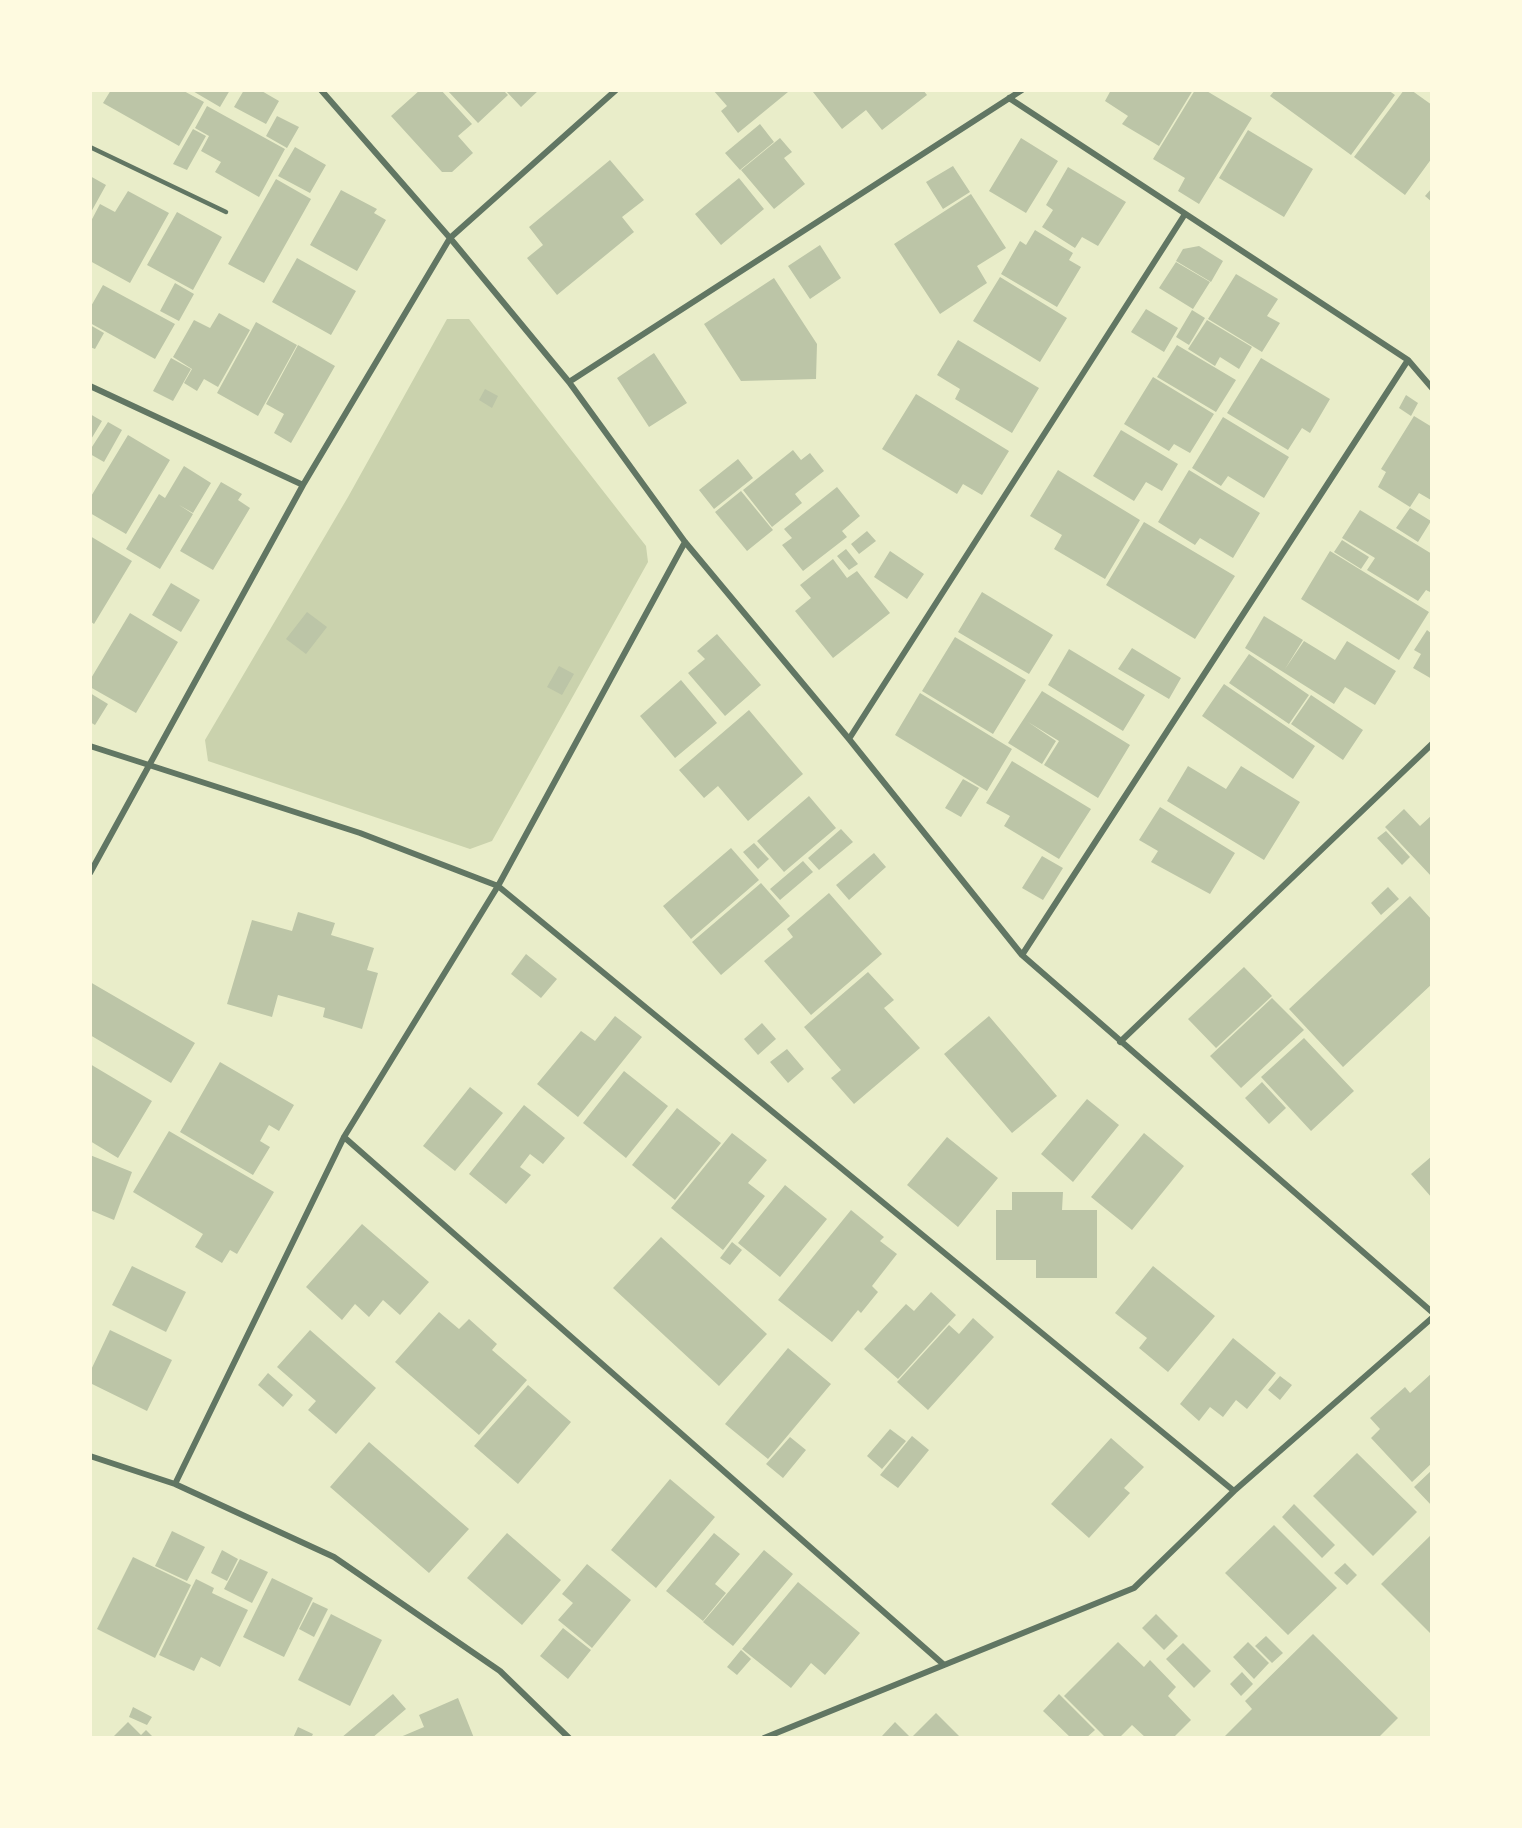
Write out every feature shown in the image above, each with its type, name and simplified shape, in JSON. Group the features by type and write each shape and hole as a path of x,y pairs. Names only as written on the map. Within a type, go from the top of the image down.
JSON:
{"street":[{"path":"321,90 450,238 569,382 685,542 849,739 1022,955 1432,1312"},
{"path":"90,873 303,485 450,238 616,90"},
{"path":"569,382 1022,90"},
{"path":"1009,98 1408,360 1432,388"},
{"path":"849,739 1185,214"},
{"path":"1022,955 1408,360"},
{"path":"90,386 303,485"},
{"path":"175,1484 344,1137 498,886 685,542"},
{"path":"1120,1042 1432,744"},
{"path":"90,746 360,833 498,886 1234,1491"},
{"path":"344,1137 943,1664"},
{"path":"764,1738 1134,1588 1234,1491 1432,1318"},
{"path":"90,1456 175,1484 334,1557 500,1671 569,1738"}],"lane":[{"path":"90,147 226,212"}],"green space":[{"path":"447,319 469,319 646,546 648,562 492,841 470,849 208,761 205,740 348,497"}],"building":[{"path":"111,90 182,90 204,102 179,146 103,103"},
{"path":"191,90 230,90 220,107"},
{"path":"244,90 260,90 279,101 266,124 234,107"},
{"path":"420,90 441,90 472,124 458,136 473,153 452,172 442,172 391,116"},
{"path":"447,90 503,90 508,95 478,123"},
{"path":"505,90 539,90 521,107"},
{"path":"713,90 786,90 788,92 738,133 721,111 727,106"},
{"path":"815,90 923,90 927,95 882,130 866,110 842,129 813,92"},
{"path":"1111,90 1193,90 1159,146 1122,124 1128,116 1105,101"},
{"path":"1195,90 1205,90 1252,118 1199,204 1178,191 1185,178 1153,159"},
{"path":"1275,90 1388,90 1395,95 1351,155 1270,96"},
{"path":"1404,90 1411,90 1432,105 1432,158 1405,195 1354,157"},
{"path":"207,106 285,149 259,197 215,172 221,162 201,151 209,136 195,128"},
{"path":"277,116 299,127 287,148 266,136"},
{"path":"760,124 774,142 740,170 725,153"},
{"path":"193,129 206,136 187,170 173,164"},
{"path":"1248,130 1313,169 1284,217 1219,178"},
{"path":"780,138 792,152 784,158 805,184 774,209 741,170"},
{"path":"1021,138 1058,161 1026,213 989,191"},
{"path":"295,147 326,165 310,193 278,176"},
{"path":"610,160 644,200 622,217 634,232 557,295 527,258 543,245 529,227"},
{"path":"953,166 970,192 943,209 926,182"},
{"path":"1068,167 1126,202 1098,246 1082,237 1075,248 1042,227 1053,210 1046,205"},
{"path":"90,176 106,185 90,214"},
{"path":"739,178 764,209 721,245 695,214"},
{"path":"276,179 311,199 264,283 228,264"},
{"path":"1432,188 1432,202 1425,196"},
{"path":"341,190 377,209 374,213 386,220 357,271 310,245"},
{"path":"128,191 169,213 130,283 90,261 90,223 100,204 115,212"},
{"path":"971,194 1006,248 977,266 987,283 940,314 894,244"},
{"path":"177,212 222,237 193,290 147,265"},
{"path":"1035,230 1073,253 1069,260 1081,267 1057,307 1001,274 1020,241 1026,245"},
{"path":"820,245 841,278 810,299 788,266"},
{"path":"1199,246 1223,261 1211,282 1176,261 1183,249"},
{"path":"297,258 356,291 331,335 272,302"},
{"path":"1176,262 1210,282 1193,309 1159,288"},
{"path":"1236,274 1278,299 1267,316 1280,323 1262,352 1208,319"},
{"path":"1000,277 1067,318 1040,362 973,321"},
{"path":"774,278 817,344 816,379 741,381 704,324"},
{"path":"175,283 194,294 179,321 160,311"},
{"path":"103,285 175,324 155,359 90,323 90,308"},
{"path":"1146,309 1178,328 1164,352 1131,332"},
{"path":"1192,310 1205,318 1189,345 1176,337"},
{"path":"219,313 250,330 218,387 204,379 197,391 184,383 192,369 173,357 194,320 210,328"},
{"path":"1207,320 1252,347 1239,369 1220,357 1215,366 1188,349"},
{"path":"256,322 297,345 258,416 217,393"},
{"path":"90,325 104,333 95,349 90,347"},
{"path":"958,340 1039,388 1012,433 955,399 960,389 937,375"},
{"path":"298,345 335,366 291,443 274,433 284,414 266,404"},
{"path":"1177,345 1236,380 1216,412 1157,377"},
{"path":"654,353 687,403 649,427 617,378"},
{"path":"171,358 191,369 173,401 153,391"},
{"path":"1261,358 1330,399 1310,433 1302,428 1288,450 1227,413"},
{"path":"1153,377 1214,414 1190,453 1174,444 1169,451 1124,424"},
{"path":"485,389 498,396 492,408 479,400"},
{"path":"916,394 1009,451 982,495 963,484 957,494 882,449"},
{"path":"1406,395 1418,403 1411,416 1399,408"},
{"path":"90,414 102,421 90,441"},
{"path":"1414,416 1432,427 1432,498 1431,500 1419,493 1410,507 1378,487 1386,472 1381,469"},
{"path":"1223,417 1289,457 1264,498 1228,476 1221,486 1192,468"},
{"path":"108,422 122,430 104,462 90,454 90,450"},
{"path":"1121,430 1178,464 1162,491 1146,482 1134,501 1093,476"},
{"path":"128,435 170,460 126,534 90,513 90,498"},
{"path":"793,450 801,460 810,453 824,471 795,494 802,503 772,527 743,490"},
{"path":"738,459 753,478 714,509 699,490"},
{"path":"184,466 211,483 193,513 179,505 193,514 160,569 126,549 159,494 165,498"},
{"path":"1058,470 1140,520 1105,579 1054,549 1062,535 1030,516"},
{"path":"1189,470 1260,513 1233,558 1200,538 1195,545 1158,522"},
{"path":"221,482 242,494 238,500 250,508 213,570 180,551"},
{"path":"837,487 860,516 842,531 847,537 803,571 782,545 792,538 784,529"},
{"path":"741,491 773,530 747,551 715,512"},
{"path":"1410,508 1431,521 1418,542 1396,528"},
{"path":"1360,510 1432,554 1432,593 1426,590 1418,601 1367,570 1375,558 1342,538"},
{"path":"1144,522 1235,576 1195,639 1106,585"},
{"path":"867,531 876,541 859,554 851,544"},
{"path":"90,536 132,561 94,624 90,621"},
{"path":"1342,540 1369,557 1361,569 1334,552"},
{"path":"846,549 858,564 849,570 837,556"},
{"path":"890,551 924,574 907,599 874,577"},
{"path":"1330,551 1429,612 1399,660 1301,599"},
{"path":"833,559 847,578 857,571 890,613 833,658 795,611 811,598 800,585"},
{"path":"171,583 200,600 181,632 152,615"},
{"path":"982,592 1053,635 1029,674 958,632"},
{"path":"307,612 327,627 306,654 286,639"},
{"path":"130,613 178,642 136,713 90,687 90,680"},
{"path":"1264,616 1303,640 1285,669 1304,641 1335,660 1347,641 1396,671 1375,705 1345,687 1334,704 1245,648"},
{"path":"1427,630 1432,634 1432,679 1413,668 1421,654 1414,650"},
{"path":"717,634 761,685 725,716 688,673 705,659 697,651"},
{"path":"955,637 1026,680 993,734 922,691"},
{"path":"1132,648 1181,678 1169,699 1118,669"},
{"path":"1069,649 1145,695 1123,731 1048,685"},
{"path":"1249,654 1309,695 1289,724 1229,683"},
{"path":"559,666 574,674 562,695 547,687"},
{"path":"681,680 717,723 675,758 640,716"},
{"path":"1224,684 1315,746 1293,779 1202,716"},
{"path":"1042,691 1130,745 1098,798 1044,765 1059,741 1028,722 1056,741 1042,764 1008,743"},
{"path":"90,693 108,704 95,725 90,722"},
{"path":"920,693 1012,749 987,791 895,735"},
{"path":"1311,695 1363,730 1343,760 1291,724"},
{"path":"749,710 803,774 748,821 718,786 704,798 679,770"},
{"path":"1012,761 1091,809 1059,859 1004,826 1010,816 986,803"},
{"path":"1188,766 1226,789 1241,766 1300,802 1264,860 1167,801"},
{"path":"963,779 979,788 961,817 945,808"},
{"path":"809,796 836,828 784,872 757,841"},
{"path":"1160,807 1235,853 1210,894 1151,862 1158,851 1139,840"},
{"path":"1404,809 1420,826 1432,815 1432,877 1385,827"},
{"path":"841,829 853,842 819,870 808,858"},
{"path":"1386,831 1410,857 1402,865 1377,838"},
{"path":"754,843 769,859 758,869 743,852"},
{"path":"731,848 759,880 691,939 663,906"},
{"path":"874,853 886,867 849,900 836,885"},
{"path":"1042,856 1063,868 1043,900 1022,888"},
{"path":"803,861 813,872 780,900 770,889"},
{"path":"761,883 790,916 721,975 692,942"},
{"path":"1388,887 1399,899 1381,915 1371,903"},
{"path":"829,893 882,954 811,1015 764,961 793,937 787,929"},
{"path":"1410,896 1432,920 1432,984 1343,1067 1289,1009"},
{"path":"298,912 335,923 331,935 374,948 367,970 378,973 362,1029 323,1017 325,1008 278,995 272,1017 227,1004 252,920 292,931"},
{"path":"526,954 557,979 541,998 511,974"},
{"path":"1244,967 1272,996 1216,1048 1188,1019"},
{"path":"868,972 894,1000 884,1008 920,1048 854,1104 831,1078 841,1070 804,1027"},
{"path":"90,982 195,1043 171,1083 90,1035"},
{"path":"1272,998 1304,1030 1241,1088 1210,1056"},
{"path":"615,1016 642,1037 578,1117 537,1084 581,1031 595,1041"},
{"path":"989,1016 1057,1096 1012,1133 944,1054"},
{"path":"762,1023 776,1039 758,1055 744,1039"},
{"path":"1304,1038 1354,1091 1311,1131 1261,1077"},
{"path":"787,1049 804,1069 788,1083 770,1062"},
{"path":"220,1062 294,1105 279,1131 269,1125 260,1141 270,1147 253,1175 180,1132"},
{"path":"90,1064 152,1101 118,1158 90,1141"},
{"path":"624,1071 668,1106 626,1158 583,1123"},
{"path":"1262,1082 1286,1108 1269,1124 1245,1098"},
{"path":"470,1087 503,1113 455,1171 423,1146"},
{"path":"1087,1099 1119,1125 1073,1182 1041,1154"},
{"path":"524,1105 565,1138 543,1164 530,1154 520,1167 531,1175 506,1204 469,1174"},
{"path":"677,1108 721,1143 675,1200 632,1165"},
{"path":"169,1131 274,1192 237,1254 230,1250 222,1263 195,1247 203,1234 133,1192"},
{"path":"732,1133 767,1160 748,1183 765,1196 723,1250 671,1208"},
{"path":"1144,1133 1184,1166 1132,1230 1091,1197"},
{"path":"947,1137 998,1178 958,1227 907,1185"},
{"path":"90,1155 132,1172 114,1220 90,1210"},
{"path":"1432,1156 1432,1198 1411,1174"},
{"path":"785,1185 827,1219 780,1277 738,1243"},
{"path":"1012,1192 1063,1192 1062,1210 1097,1210 1097,1278 1036,1278 1036,1260 996,1260 996,1210 1012,1210"},
{"path":"851,1210 884,1237 880,1241 897,1254 872,1286 878,1292 861,1313 858,1310 832,1342 778,1300"},
{"path":"362,1224 429,1282 400,1315 383,1300 369,1317 355,1304 342,1320 306,1287"},
{"path":"661,1237 767,1334 719,1386 613,1288"},
{"path":"732,1242 742,1250 730,1265 720,1258"},
{"path":"132,1266 186,1292 166,1332 112,1305"},
{"path":"1153,1266 1215,1316 1168,1372 1139,1348 1147,1338 1115,1313"},
{"path":"931,1292 956,1315 898,1379 864,1349 906,1304 914,1311"},
{"path":"439,1312 459,1329 469,1319 497,1344 492,1350 527,1380 479,1435 395,1362"},
{"path":"973,1318 994,1337 928,1410 897,1382 949,1325 959,1334"},
{"path":"110,1330 172,1360 147,1411 90,1383 90,1372"},
{"path":"310,1330 376,1388 336,1434 308,1410 316,1401 277,1367"},
{"path":"1233,1338 1276,1373 1247,1409 1236,1400 1223,1417 1210,1407 1199,1421 1180,1404"},
{"path":"788,1348 831,1384 768,1459 725,1424"},
{"path":"268,1373 293,1395 283,1407 258,1385"},
{"path":"1432,1373 1432,1463 1412,1482 1371,1438 1380,1429 1370,1418 1405,1387 1410,1393"},
{"path":"1280,1376 1292,1385 1280,1400 1268,1390"},
{"path":"528,1385 571,1422 518,1484 474,1446"},
{"path":"890,1429 906,1441 882,1469 867,1456"},
{"path":"912,1436 929,1450 898,1488 880,1475"},
{"path":"790,1437 806,1450 783,1478 766,1464"},
{"path":"1111,1438 1144,1467 1124,1488 1130,1493 1089,1538 1051,1504"},
{"path":"369,1442 469,1529 429,1573 330,1487"},
{"path":"1357,1453 1417,1512 1373,1556 1313,1496"},
{"path":"1432,1470 1432,1506 1414,1487"},
{"path":"670,1479 715,1517 656,1588 611,1550"},
{"path":"1294,1504 1335,1545 1322,1558 1282,1517"},
{"path":"1274,1525 1337,1588 1288,1635 1225,1573"},
{"path":"172,1531 205,1547 187,1581 155,1566"},
{"path":"507,1533 561,1580 522,1625 467,1578"},
{"path":"714,1533 740,1554 715,1584 726,1593 703,1621 666,1591"},
{"path":"1432,1534 1432,1635 1381,1584"},
{"path":"222,1550 238,1559 227,1581 211,1573"},
{"path":"764,1550 793,1574 733,1646 703,1622"},
{"path":"133,1557 191,1585 155,1658 97,1629"},
{"path":"240,1559 268,1572 252,1603 224,1589"},
{"path":"1345,1563 1357,1575 1347,1585 1334,1573"},
{"path":"587,1564 631,1600 592,1648 558,1620 573,1603 562,1594"},
{"path":"272,1578 313,1598 284,1657 243,1637"},
{"path":"196,1579 214,1588 212,1593 248,1610 220,1667 201,1657 194,1671 159,1655"},
{"path":"798,1582 860,1633 825,1675 811,1663 791,1688 742,1649"},
{"path":"313,1602 328,1609 314,1637 299,1629"},
{"path":"331,1614 382,1640 350,1706 298,1680"},
{"path":"1156,1614 1178,1636 1164,1650 1142,1628"},
{"path":"563,1628 591,1650 568,1679 540,1656"},
{"path":"1313,1634 1398,1718 1378,1738 1223,1738 1252,1709 1245,1701"},
{"path":"1266,1636 1283,1653 1272,1663 1255,1646"},
{"path":"1118,1642 1144,1667 1150,1660 1176,1687 1168,1696 1191,1720 1173,1738 1146,1738 1132,1725 1119,1738 1106,1738 1064,1696"},
{"path":"1248,1642 1269,1663 1254,1679 1233,1657"},
{"path":"1183,1643 1211,1671 1194,1688 1166,1659"},
{"path":"741,1650 751,1659 737,1675 727,1667"},
{"path":"1242,1672 1253,1684 1241,1696 1230,1684"},
{"path":"393,1694 406,1709 372,1738 341,1738"},
{"path":"1059,1694 1095,1730 1086,1738 1071,1738 1043,1711"},
{"path":"458,1698 474,1738 398,1738 424,1727 419,1715"},
{"path":"133,1707 152,1717 147,1725 129,1717"},
{"path":"936,1713 961,1738 911,1738"},
{"path":"128,1722 141,1735 146,1730 154,1738 112,1738"},
{"path":"895,1722 911,1738 882,1736"},
{"path":"298,1727 313,1734 311,1738 293,1738"}]}
